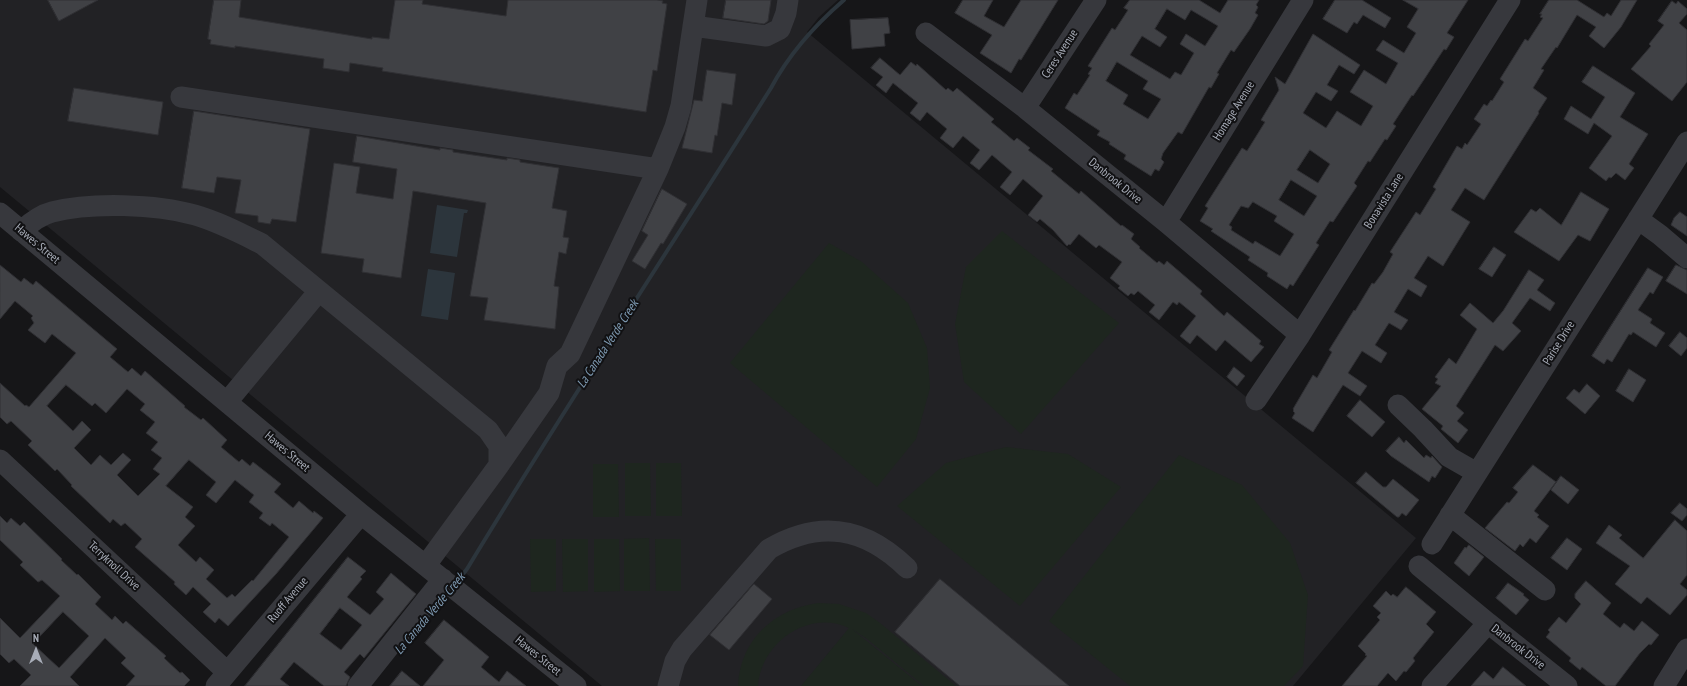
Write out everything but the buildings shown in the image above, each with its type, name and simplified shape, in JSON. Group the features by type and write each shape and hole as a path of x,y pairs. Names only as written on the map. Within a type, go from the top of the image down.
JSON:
{"street":[{"path":"426,566 499,466 549,393 557,366 570,354 658,169 675,127 681,106 697,0"},
{"path":"693,26 766,36 780,29 786,13 788,0"},
{"name":"Ceres Avenue","path":"1025,108 1096,0"},
{"name":"Homage Avenue","path":"1166,222 1303,0"},
{"name":"Bonavista Lane","path":"1256,400 1300,335 1510,0"},
{"name":"Danbrook Drive","path":"926,33 1025,108 1166,222 1300,335"},
{"path":"181,97 658,169"},
{"name":"Parise Drive","path":"1432,544 1687,142"},
{"path":"21,231 33,221 57,211 86,207 126,206 194,214 227,226 262,244 488,430 499,446 499,466"},
{"name":"Hawes Street","path":"0,213 361,514 576,686"},
{"path":"1638,219 1687,258"},
{"path":"227,402 319,291"},
{"path":"1398,405 1423,428 1449,457 1477,473"},
{"name":"Terryknoll Drive","path":"0,460 222,679"},
{"name":"Ruoff Avenue","path":"222,679 361,514"},
{"path":"1450,515 1545,590"},
{"path":"668,686 674,661 682,649 769,549 785,540 807,532 823,530 845,532 871,541 894,555 907,568"},
{"path":"1419,566 1488,623 1432,686"},
{"path":"358,686 449,584"},
{"name":"Danbrook Drive","path":"1488,623 1567,686"},
{"path":"1664,686 1687,649"}],"shaded area":[{"path":"0,0 838,0 819,17 807,32 1416,538 1293,686 602,686 0,187"},
{"path":"437,205 468,210 467,213 464,213 457,257 430,253"},
{"path":"1002,231 1119,323 1021,434 964,382 955,324 966,267"},
{"path":"829,243 862,262 908,303 927,348 930,388 916,439 877,487 730,363"},
{"path":"428,269 455,273 448,320 421,316"},
{"path":"1006,447 1068,454 1121,487 1020,606 897,506 946,463"},
{"path":"1179,455 1242,485 1290,543 1308,595 1303,666 1284,686 1130,686 1049,621"},
{"path":"625,463 650,463 651,516 625,516"},
{"path":"656,463 681,463 682,516 656,516"},
{"path":"593,464 618,464 619,517 593,517"},
{"path":"649,538 650,591 624,591 624,539"},
{"path":"530,539 556,539 556,591 531,592"},
{"path":"562,539 588,539 588,591 563,592"},
{"path":"594,539 619,539 620,591 594,592"},
{"path":"655,539 681,539 681,591 656,591"},
{"path":"818,603 839,604 866,613 956,686 924,686 867,639 852,629 922,686 801,686 849,628 833,623 818,623 803,627 789,634 777,644 768,656 761,670 758,686 738,686 740,669 745,654 762,630 787,612 802,606"}],"waterway":[{"name":"La Canada Verde Creek","path":"456,583 467,569 778,75 803,41 844,0"},
{"name":"La Canada Verde Creek","path":"408,640 449,591"}]}
